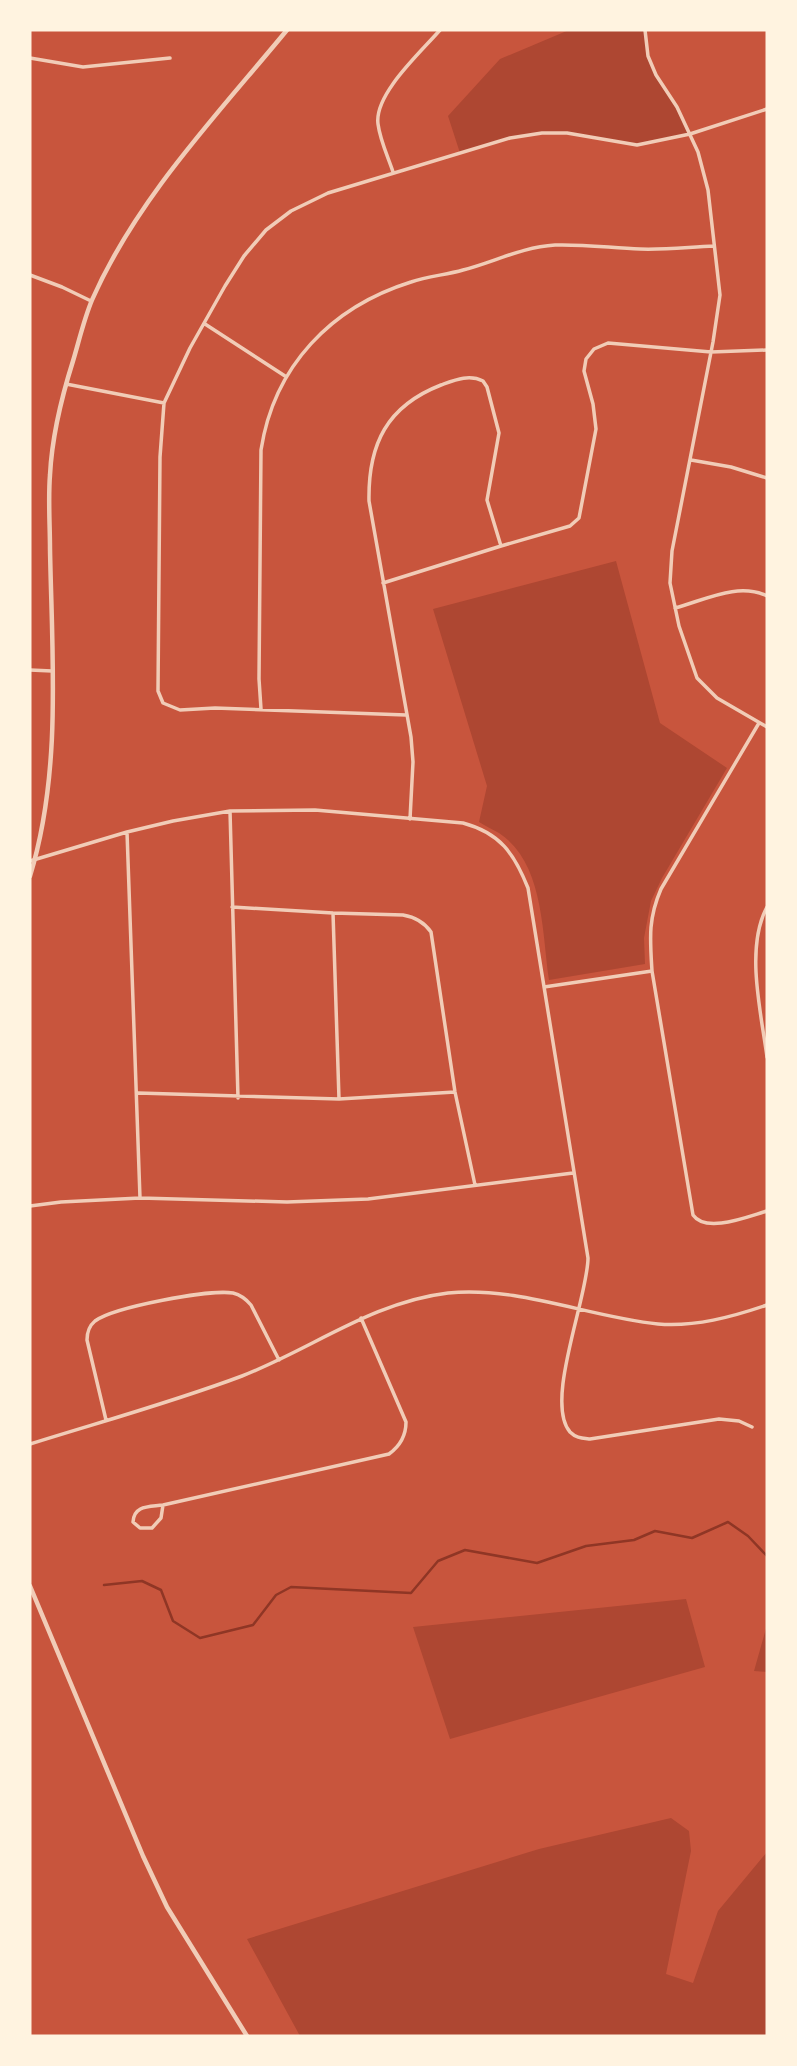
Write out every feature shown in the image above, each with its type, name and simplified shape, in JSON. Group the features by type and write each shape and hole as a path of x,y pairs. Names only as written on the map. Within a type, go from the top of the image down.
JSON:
{"street":[{"path":"30,877 50,764 50,476 55,424 65,384 91,301 123,241 189,147 287,30"},
{"path":"393,173 378,125 379,109 386,94 440,30"},
{"path":"645,30 648,56 656,75 677,107 698,152 708,190 720,296 672,551 670,583 679,626 697,678 718,698 767,727"},
{"path":"30,58 83,67 170,58"},
{"path":"406,715 261,709 180,710 163,703 158,691 160,457 164,403 186,356 244,256 266,230 291,211 328,193 510,138 542,133 567,133 637,145 690,134 767,109"},
{"path":"261,709 260,467 264,429 285,376 306,349 338,319 373,296 412,281 464,270 510,253 553,245 644,249 714,246"},
{"path":"30,275 91,301"},
{"path":"204,324 285,376"},
{"path":"383,583 500,545 570,526 582,513 596,429 593,404 584,378 584,365 594,349 608,343 618,343 711,352 767,350"},
{"path":"410,819 413,762 369,501 369,479 372,457 391,418 424,392 469,377 483,381 487,387 499,433 487,500 500,545"},
{"path":"65,384 164,403"},
{"path":"691,460 731,467 767,478"},
{"path":"675,608 739,590 751,590 767,597"},
{"path":"30,670 52,671"},
{"path":"759,723 655,902 649,932 652,971 693,1215 703,1224 712,1224 767,1211"},
{"path":"32,861 127,832 230,811 316,810 463,823 477,827 494,837 518,862 527,888 588,1258 565,1368 562,1402 569,1430 578,1438 590,1439 719,1419 739,1421 752,1427"},
{"path":"230,811 238,1098"},
{"path":"127,832 141,1198"},
{"path":"232,907 333,914 402,915 420,921 431,932 455,1092 475,1185"},
{"path":"767,907 756,936 755,958 767,1057"},
{"path":"333,914 339,1099"},
{"path":"544,987 652,971"},
{"path":"138,1093 339,1099 455,1092"},
{"path":"30,1206 141,1198 287,1202 368,1199 573,1174"},
{"path":"106,1420 87,1340 89,1327 108,1314 204,1293 238,1295 251,1305 279,1360"},
{"path":"30,1444 242,1376 361,1318 406,1301 453,1293 503,1295 658,1324 711,1321 767,1305"},
{"path":"163,1505 161,1517 152,1528 140,1528 133,1522 138,1509 389,1454 397,1448 406,1430 406,1422 361,1318"},
{"path":"30,1586 167,1907 247,2036"}],"shaded area":[{"path":"569,30 645,30 650,58 690,134 637,145 567,133 542,133 510,138 460,153 448,116 500,59"},
{"path":"616,561 660,723 727,768 651,901 644,938 645,964 549,980 542,920 533,880 514,846 499,833 479,822 487,786 433,609"},
{"path":"686,1599 705,1667 450,1739 413,1627"},
{"path":"767,1625 767,1672 754,1671"},
{"path":"671,1818 689,1831 691,1851 666,1974 693,1983 718,1911 767,1852 767,2036 300,2036 247,1939 539,1849"}],"waterway":[{"path":"104,1585 142,1581 161,1590 173,1621 200,1638 253,1625 276,1595 291,1587 411,1593 438,1561 465,1550 537,1563 586,1546 634,1540 655,1531 692,1538 728,1522 748,1536 767,1556"}]}
